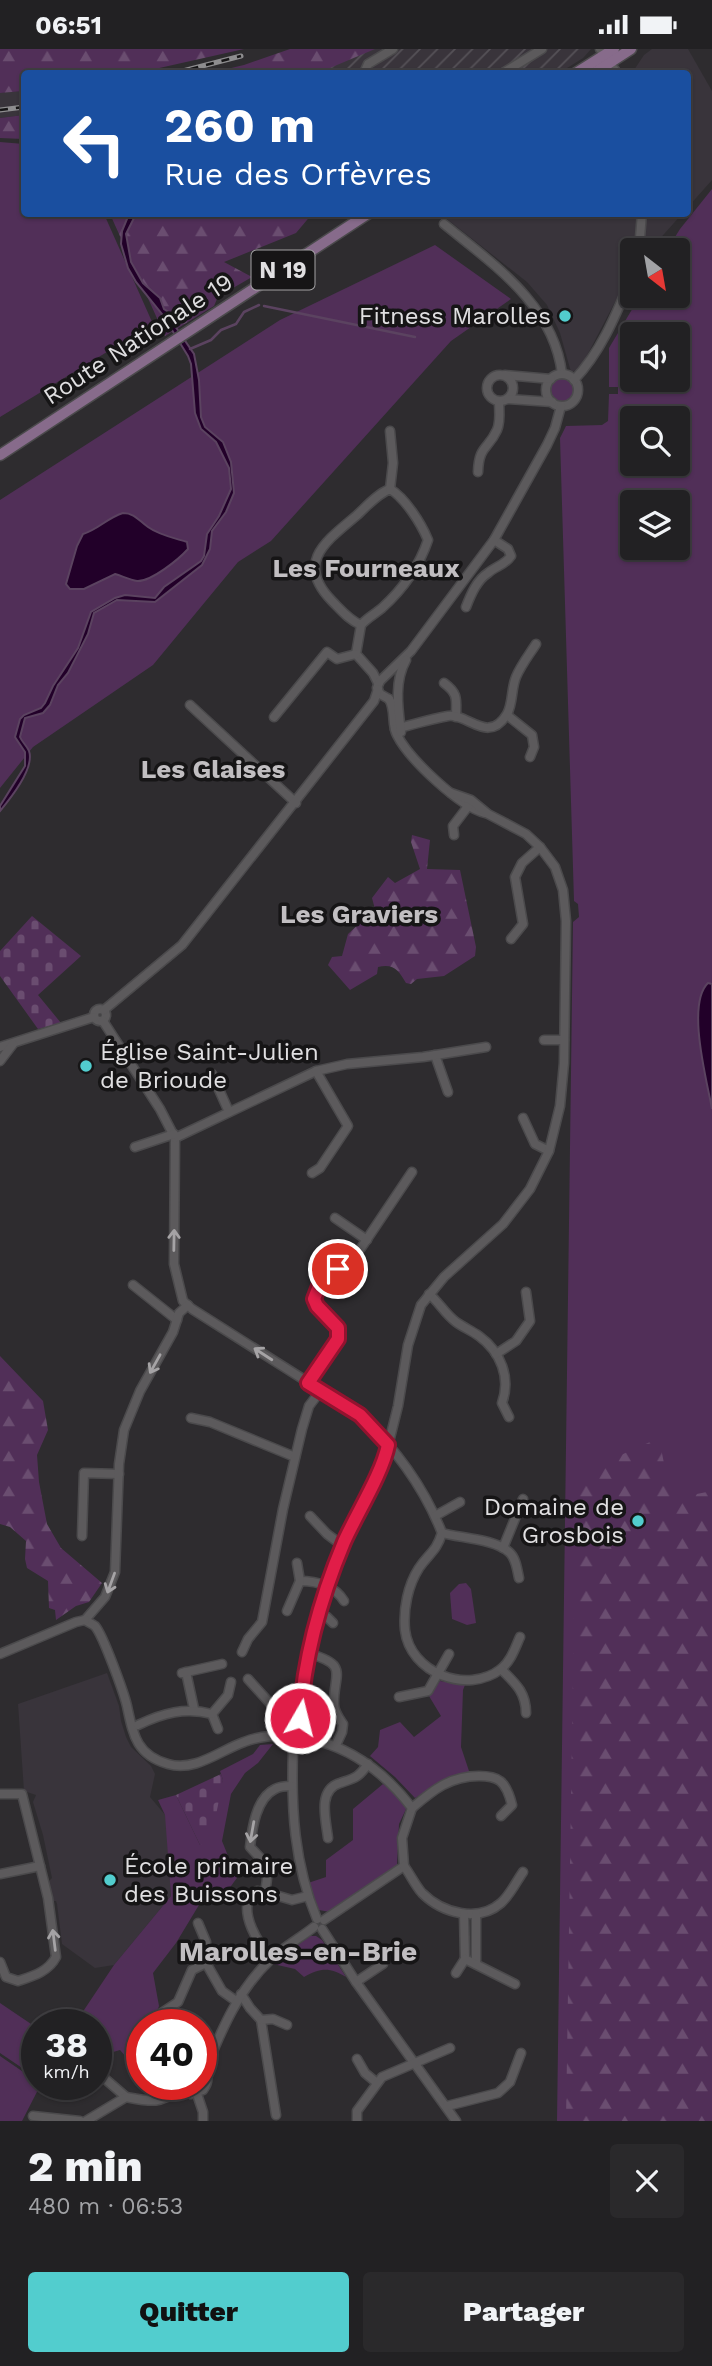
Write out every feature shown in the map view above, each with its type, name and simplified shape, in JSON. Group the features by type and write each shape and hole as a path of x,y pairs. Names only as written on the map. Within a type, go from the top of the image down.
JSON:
{"main road":[{"path":"585,70 610,62 631,49"},
{"name":"Route Nationale 19","path":"0,455 363,217"}],"street":[{"path":"366,70 368,64 393,49"},
{"path":"508,70 542,49"},
{"path":"640,238 642,217"},
{"path":"444,224 503,272 528,297 545,322 558,349 562,374"},
{"path":"562,374 551,379 500,375 491,379 488,387 490,395 503,400 552,402 561,406 572,403 598,354 620,302"},
{"path":"574,380 602,342"},
{"path":"562,374 574,380 578,390"},
{"path":"478,472 482,449 497,431 503,400 513,392 513,384 508,377 500,375"},
{"path":"551,379 547,393 552,402"},
{"path":"0,1047 94,1017 98,1009 104,1010 182,944 374,702 381,682 411,651 494,540 547,445 561,406"},
{"path":"361,625 354,622 324,593 313,570 314,562 320,549 390,489 393,463 390,431"},
{"path":"356,654 361,625 406,583 424,553 428,540 400,495 390,489"},
{"path":"466,607 474,589 485,575 506,563 511,556 505,547 494,540"},
{"path":"398,729 452,715 474,726 493,726 507,715 516,676 536,644"},
{"path":"398,729 398,681 400,671 411,651"},
{"path":"274,717 327,652 337,659 356,654"},
{"path":"300,1721 318,1614 343,1546 383,1461 398,1406 411,1334 421,1305 444,1277 503,1224 530,1189 549,1151 560,1106 564,1040 566,921 563,890 555,866 526,834 451,793 405,747 393,705 381,682 356,654"},
{"path":"381,682 393,677 398,681"},
{"path":"444,683 456,696 457,717"},
{"path":"374,702 398,693"},
{"path":"190,705 296,803"},
{"path":"507,715 533,736 534,747 530,757"},
{"path":"454,835 453,825 469,803"},
{"path":"511,939 523,924 515,877 517,869 540,847"},
{"path":"103,1021 106,1016 104,1010"},
{"path":"94,1017 97,1021 103,1021"},
{"path":"103,1021 174,1136 173,1264 183,1301 360,1415 420,1486 435,1515 442,1532 437,1549 421,1565 407,1596 405,1632 412,1650 426,1667 438,1673 457,1680 473,1680 501,1669 508,1662 520,1637"},
{"path":"544,1040 564,1040"},
{"path":"0,1061 13,1044"},
{"path":"135,1147 174,1136 316,1071 347,1064 486,1047"},
{"path":"435,1055 448,1092"},
{"path":"312,1173 320,1168 348,1126 316,1071"},
{"path":"212,1074 229,1112"},
{"path":"523,1118 535,1144 549,1151"},
{"path":"308,1383 338,1339 339,1332 335,1324 317,1306 315,1291 357,1253 412,1172"},
{"path":"335,1218 367,1240"},
{"path":"133,1285 177,1320"},
{"path":"496,1354 516,1341 530,1321 526,1292"},
{"path":"429,1294 456,1322 478,1335 496,1354 504,1369 506,1391 502,1403 503,1410 509,1417"},
{"path":"85,1621 105,1597 115,1572 121,1447 132,1408 173,1332 182,1309 188,1305"},
{"path":"242,1652 247,1639 262,1622 295,1457 309,1406 321,1390"},
{"path":"191,1418 210,1422 295,1457"},
{"path":"82,1536 83,1473 119,1474"},
{"path":"503,1548 523,1499"},
{"path":"435,1515 460,1501"},
{"path":"310,1516 343,1546"},
{"path":"442,1532 510,1552 516,1562 519,1578"},
{"path":"287,1611 300,1580 297,1563"},
{"path":"300,1580 313,1581 338,1591 344,1601"},
{"path":"318,1614 333,1623"},
{"path":"0,1654 76,1622 85,1621 95,1625 127,1704 135,1740 153,1758 168,1764 194,1765 247,1741 281,1735"},
{"path":"310,1654 326,1658 336,1668 338,1680 334,1704 343,1724 336,1745"},
{"path":"399,1697 428,1691 449,1654"},
{"path":"194,1709 184,1672 222,1664"},
{"path":"501,1669 521,1689 526,1702 526,1713"},
{"path":"248,1679 277,1711"},
{"path":"212,1714 228,1695 231,1682"},
{"path":"138,1725 158,1716 194,1709 212,1714"},
{"path":"212,1714 218,1729"},
{"path":"300,1721 308,1727 310,1739 303,1748 293,1750 286,1747 281,1735 290,1722 300,1721"},
{"path":"310,1739 336,1745 368,1764 386,1779 412,1808"},
{"path":"293,1750 295,1838 308,1896 319,1924 356,1982 456,2121"},
{"path":"328,1838 325,1800 329,1789 338,1783 352,1780 368,1764"},
{"path":"501,1816 512,1805 501,1781 487,1776 455,1778 412,1808 402,1838 404,1866 422,1892 437,1904 464,1914 489,1911 500,1904 523,1871"},
{"path":"265,1892 269,1873 266,1861 250,1847 252,1826 268,1794 276,1788 292,1786"},
{"path":"0,1794 22,1794 48,1898 56,1957 45,1971 18,1981 6,1977 0,1962"},
{"path":"0,1874 40,1866"},
{"path":"217,2038 238,1998 271,1959 404,1866"},
{"path":"271,1959 258,1943 246,1908 250,1895 257,1891 292,1900 308,1896"},
{"path":"456,1973 466,1959 464,1914"},
{"path":"476,1914 476,1964"},
{"path":"198,1923 206,1942 206,1963 222,1991 238,1998 261,2020 276,2115"},
{"path":"466,1959 515,1985"},
{"path":"168,2009 178,2002 192,1970 206,1963"},
{"path":"356,1982 383,1964"},
{"path":"261,2020 273,2019 288,2025"},
{"path":"357,2121 357,2111 382,2077 450,2048"},
{"path":"447,2106 498,2093 510,2082 521,2053"},
{"path":"356,2059 365,2073 377,2083"},
{"path":"86,2121 126,2097 112,2085"},
{"path":"140,2100 165,2100"},
{"path":"199,2100 203,2121"},
{"path":"33,2116 80,2121"}],"shaded area":[{"path":"353,49 591,49 583,58 564,70 307,70"},
{"path":"652,49 688,49 712,91 712,180 691,204 691,70 634,70 644,55"},
{"path":"21,91 21,115 0,118 0,93"},
{"path":"128,217 134,217 126,234 131,262 143,283 160,298 164,309 170,313 173,323 194,354 201,417 205,427 223,442 231,462 234,493 226,512 212,531 210,549 202,565 155,602 117,600 94,613 88,634 68,673 58,685 50,705 43,713 25,718 20,737 29,751 28,766 20,783 0,811 0,806 25,766 25,752 15,737 20,719 45,703 78,648 91,612 125,595 155,598 164,587 201,561 207,534 219,516 231,489 229,468 216,442 201,429 195,413 188,356 162,314 128,268 121,244 122,231"},
{"path":"444,217 679,217 660,238 620,238 620,292 580,369 571,372 560,333 547,305 527,282"},
{"path":"123,513 134,516 157,532 187,542 188,549 150,578 137,581 115,574 84,589 70,589 66,584 83,534"},
{"path":"708,983 712,984 712,1109 698,1025 702,993"},
{"path":"107,1673 119,1706 126,1737 131,1747 151,1766 155,1774 150,1797 166,1816 171,1896 114,1965 95,1968 62,1944 57,1904 56,1901 51,1901 48,1882 52,1878 33,1802 36,1795 24,1791 18,1704"}],"green space":[{"path":"0,49 244,49 150,70 21,70 21,91 0,93"},
{"path":"290,49 375,49 325,70 223,70"},
{"path":"21,115 21,139 0,138 0,118"},
{"path":"0,142 21,144 21,217 105,217 153,324 0,417"},
{"name":"Domaine de Grosbois","path":"712,189 712,2121 557,2121 573,922 579,917 578,904 574,901 560,438 566,426 602,425 608,421 609,394 618,394 618,387 609,387 609,348 620,330 620,392 690,392 690,322 624,322 633,308 690,308 690,238 674,238"},
{"path":"111,217 309,217 296,233 224,262 252,277 233,288 222,287 214,306 165,336"},
{"path":"435,245 511,299 451,341 271,541 238,562 153,665 33,747 0,788 0,500 280,320"},
{"path":"562,379 570,382 573,390 570,398 562,401 554,398 551,390 554,382"},
{"path":"412,835 430,840 427,869 460,870 476,947 475,956 444,976 417,979 411,984 406,983 392,967 378,967 377,974 350,990 328,965 332,957 342,956 348,934 375,909 372,898 388,877 395,883 420,869 411,842"},
{"path":"32,916 81,956 38,995 61,1023 38,1029 0,976 0,951"},
{"path":"0,1356 43,1401 48,1430 37,1455 47,1524 61,1548 102,1583 89,1602 76,1606 56,1620 55,1610 49,1608 48,1581 27,1568 26,1541 10,1527 0,1524"},
{"path":"659,1438 671,1499 712,1491 712,2121 566,2121 576,1475"},
{"path":"466,1583 471,1589 476,1623 467,1625 452,1619 450,1593 459,1584"},
{"path":"440,1681 465,1685 461,1747 470,1774 451,1776 415,1798 370,1756 378,1747 380,1730 400,1722 414,1737 441,1716 429,1696"},
{"path":"273,1744 258,1763 245,1773 231,1794 222,1841 237,1878 220,1898 202,1900 176,1943 153,1973 158,2009 126,2009 126,2057 120,2050 112,2052 112,2009 85,2009 114,1965 171,1896 165,1815 158,1800 176,1795 200,1845 223,1780 220,1771 253,1754 260,1745"},
{"path":"221,1774 223,1780 211,1840 200,1845 176,1795"},
{"path":"383,1784 407,1807 399,1824 397,1865 330,1912 319,1910 308,1883 326,1877 326,1860 353,1840 353,1809"},
{"path":"310,1936 322,1940 346,1977 325,1970 304,1977 295,1969 273,1964"},
{"path":"0,2003 21,2017 21,2067 0,2053"},
{"path":"0,2056 21,2070 21,2100 33,2100 22,2121 0,2121"}],"waterway":[{"path":"190,349 211,340 221,330 236,324 244,312 259,305"},
{"path":"264,306 415,337"}],"railway":[{"path":"187,70 241,56"},
{"path":"0,110 21,107"}],"place":[{"name":"Fitness Marolles","path":"565,316"},
{"name":"Église Saint-Julien de Brioude","path":"86,1066"},
{"name":"Domaine de Grosbois","path":"638,1521"},
{"name":"École primaire des Buissons","path":"110,1880"}],"district":[{"name":"Les Fourneaux","path":"366,568"},
{"name":"Les Glaises","path":"213,769"},
{"name":"Les Graviers","path":"359,914"},
{"name":"Marolles-en-Brie","path":"298,1951"}],"route":[{"path":"300,1718 318,1614 343,1546 388,1445 360,1415 308,1383 338,1339 338,1328 317,1306 314,1299 315,1291 338,1269"}]}
